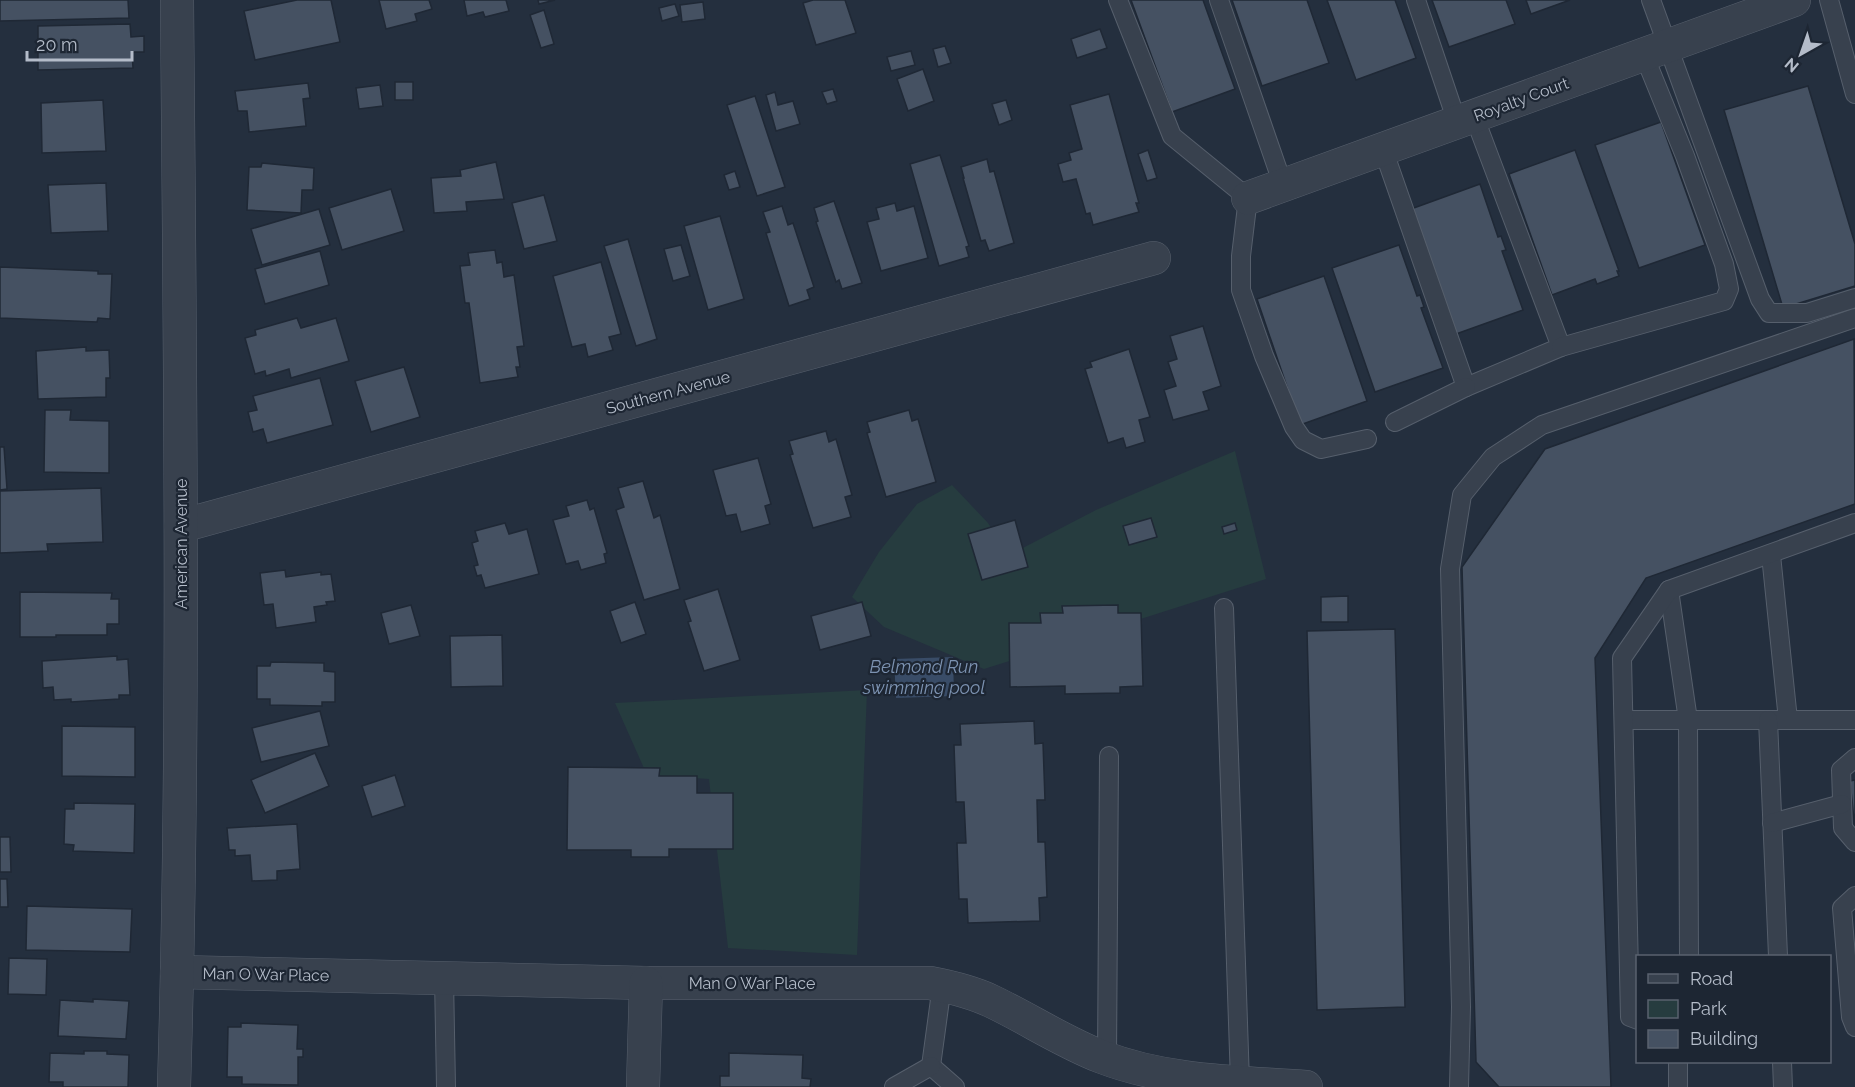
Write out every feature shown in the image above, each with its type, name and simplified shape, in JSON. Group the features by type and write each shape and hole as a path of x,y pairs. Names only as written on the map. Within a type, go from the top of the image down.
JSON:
{"street":[{"name":"American Avenue","path":"174,1087 181,526 177,0"},
{"name":"Royalty Court","path":"1248,198 1794,0"},
{"name":"Southern Avenue","path":"181,526 1154,258"},
{"name":"Man O War Place","path":"177,972 645,983 930,983 960,989 991,1001 1058,1038 1139,1070 1184,1078 1306,1087"},
{"path":"643,1087 645,983"}],"lane":[{"path":"1118,0 1172,136 1248,198 1241,256 1241,290 1264,356 1294,427 1303,440 1321,449 1367,439"},
{"path":"1219,0 1283,185"},
{"path":"1416,0 1561,347"},
{"path":"1395,422 1466,387 1561,347 1724,301 1729,290 1724,264 1657,50 1651,0"},
{"path":"1829,0 1855,94"},
{"path":"1657,50 1760,299 1769,313 1807,313 1855,298"},
{"path":"1383,149 1466,387"},
{"path":"1459,1087 1461,1006 1450,569 1462,495 1493,457 1542,425 1855,318"},
{"path":"1636,1019 1630,1017 1622,658 1669,590 1854,529"},
{"path":"1771,555 1788,720"},
{"path":"1669,590 1688,720 1689,955"},
{"path":"1224,608 1240,1082"},
{"path":"1624,720 1855,720"},
{"path":"1768,720 1778,955"},
{"path":"1107,1059 1108,756"},
{"path":"1855,758 1841,770 1842,828 1855,842"},
{"path":"1772,823 1842,804"},
{"path":"1855,896 1842,909 1851,1017 1855,1028"},
{"path":"444,978 446,1087"},
{"path":"931,1066 942,985"},
{"path":"1678,1063 1678,1087"},
{"path":"1782,1063 1783,1087"},
{"path":"894,1087 931,1066"},
{"path":"931,1066 955,1087"}],"green space":[{"path":"1235,451 1266,579 984,669 884,627 852,597 879,552 917,504 952,485 988,523 1009,555 1096,510"},
{"path":"867,690 857,955 728,948 709,779 647,775 615,703"}],"water":[{"name":"Belmond Run swimming pool","path":"953,657 954,696 896,698 894,659"}],"building":[{"path":"0,0 128,0 129,18 0,21"},
{"path":"297,0 331,0 340,42 255,60 244,11"},
{"path":"379,0 429,0 432,9 415,14 417,21 386,29"},
{"path":"464,0 506,0 509,11 485,17 483,12 467,16"},
{"path":"538,0 555,0 539,4"},
{"path":"813,0 845,0 856,33 816,45 803,3"},
{"path":"1131,0 1203,0 1235,89 1172,112"},
{"path":"1232,0 1307,0 1329,63 1262,86"},
{"path":"1327,0 1395,0 1416,58 1356,80"},
{"path":"1432,0 1506,0 1515,24 1449,47"},
{"path":"1526,0 1570,0 1531,14"},
{"path":"703,2 705,19 682,22 680,5"},
{"path":"675,4 679,16 662,21 659,8"},
{"path":"544,10 554,44 541,48 530,15"},
{"path":"130,24 131,37 144,36 144,52 132,52 133,68 38,70 38,26"},
{"path":"1100,29 1107,48 1077,58 1071,39"},
{"path":"945,46 951,63 938,67 933,49"},
{"path":"911,51 915,65 891,71 887,57"},
{"path":"923,69 934,101 908,111 897,79"},
{"path":"395,82 413,82 413,100 395,100"},
{"path":"308,83 310,98 303,99 306,126 249,132 247,111 238,111 235,91"},
{"path":"380,85 383,106 359,109 356,88"},
{"path":"1808,86 1855,244 1855,286 1783,308 1724,110"},
{"path":"833,89 837,101 827,104 822,92"},
{"path":"775,92 778,105 793,101 800,124 776,131 766,95"},
{"path":"1109,94 1139,203 1136,203 1139,212 1093,225 1090,213 1086,214 1076,179 1063,182 1058,164 1071,160 1069,153 1082,149 1070,105"},
{"path":"755,96 785,187 757,196 727,105"},
{"path":"103,100 106,151 42,153 41,103"},
{"path":"1006,100 1012,120 999,125 992,104"},
{"path":"1661,122 1705,245 1639,268 1595,145"},
{"path":"1148,150 1157,178 1147,181 1138,154"},
{"path":"1575,150 1619,276 1597,284 1595,279 1552,295 1509,174"},
{"path":"940,155 969,246 966,247 969,257 939,266 910,164"},
{"path":"987,159 990,172 994,171 1014,243 989,251 985,240 981,241 961,167"},
{"path":"496,162 504,199 466,202 467,211 434,213 431,178 461,176 460,170"},
{"path":"262,163 314,168 313,190 302,190 301,213 247,210 249,167 261,167"},
{"path":"735,171 740,187 729,190 724,175"},
{"path":"106,183 108,231 51,233 48,185"},
{"path":"1480,184 1498,237 1501,236 1506,250 1502,251 1523,310 1456,334 1411,209"},
{"path":"391,189 404,231 342,250 329,208"},
{"path":"544,195 557,241 524,249 512,203"},
{"path":"834,201 862,283 842,289 839,280 836,282 816,222 818,221 814,208"},
{"path":"895,203 897,211 914,206 928,258 881,271 867,222 879,219 876,208"},
{"path":"782,206 788,225 793,223 814,287 807,290 810,299 789,306 766,233 770,232 763,212"},
{"path":"319,209 330,245 262,265 251,229"},
{"path":"720,216 744,299 708,310 684,226"},
{"path":"628,239 657,339 636,346 604,246"},
{"path":"681,245 690,276 673,281 664,249"},
{"path":"1399,245 1417,296 1420,295 1424,307 1421,308 1443,368 1375,392 1332,268"},
{"path":"495,250 497,263 502,262 504,277 514,275 524,346 517,347 520,367 516,367 518,377 480,383 469,303 465,303 460,266 470,265 468,253"},
{"path":"320,251 329,285 265,304 255,269"},
{"path":"601,262 621,334 609,337 613,350 588,357 585,344 572,347 553,276"},
{"path":"0,267 98,271 98,274 112,274 110,319 98,318 97,322 0,318"},
{"path":"1324,276 1367,401 1300,425 1257,299"},
{"path":"297,318 301,328 336,318 349,361 291,378 289,369 266,376 265,371 255,374 245,338 256,335 255,330"},
{"path":"1203,326 1221,386 1203,392 1209,410 1173,420 1164,390 1176,386 1168,362 1177,359 1170,336"},
{"path":"1854,339 1855,504 1646,578 1595,658 1611,1087 1499,1087 1476,1062 1462,567 1545,449"},
{"path":"86,347 86,351 109,350 110,378 106,378 106,397 38,399 36,351"},
{"path":"1129,349 1150,417 1139,420 1145,442 1126,448 1123,438 1108,443 1085,369 1092,367 1090,362"},
{"path":"404,367 420,417 371,432 355,381"},
{"path":"320,378 333,425 267,443 263,429 253,432 248,412 257,410 253,396"},
{"path":"45,410 71,410 70,420 109,421 109,473 44,472"},
{"path":"909,410 912,421 918,419 936,482 886,497 867,433 870,432 867,422"},
{"path":"826,431 829,442 836,439 852,495 845,497 851,517 813,528 790,455 793,454 789,441"},
{"path":"0,447 4,447 7,489 0,490"},
{"path":"758,458 771,504 765,506 770,524 741,532 736,514 726,516 713,470"},
{"path":"643,481 654,518 660,515 680,589 644,600 616,510 624,507 618,488"},
{"path":"101,488 103,542 47,544 48,551 0,553 0,491"},
{"path":"587,500 590,510 594,508 607,553 604,554 606,563 581,570 578,561 566,564 553,520 569,516 566,506"},
{"path":"1151,518 1157,537 1129,545 1123,526"},
{"path":"1015,520 1028,567 982,580 968,534"},
{"path":"505,523 509,534 527,529 539,574 485,588 481,575 477,576 474,566 478,565 472,543 478,541 475,531"},
{"path":"1235,523 1237,530 1224,534 1222,527"},
{"path":"285,570 286,577 321,572 321,575 331,574 335,601 314,607 316,622 276,628 273,604 264,605 260,573"},
{"path":"718,589 740,660 704,671 688,622 691,621 684,600"},
{"path":"20,592 112,593 111,599 119,599 119,624 107,624 107,635 20,637"},
{"path":"1348,596 1348,622 1321,622 1321,597"},
{"path":"635,602 646,634 621,643 610,611"},
{"path":"862,602 871,636 820,650 811,616"},
{"path":"411,605 420,636 389,644 381,613"},
{"path":"1118,605 1118,613 1141,613 1143,686 1120,687 1120,693 1065,694 1065,686 1010,687 1009,623 1041,623 1040,613 1063,613 1062,606"},
{"path":"1395,629 1405,1007 1317,1010 1307,631"},
{"path":"502,635 503,686 451,687 450,636"},
{"path":"117,656 117,660 128,659 130,695 119,695 119,699 71,702 71,699 54,700 53,687 43,688 42,661"},
{"path":"271,662 324,663 324,671 335,672 335,702 322,702 322,706 270,705 270,699 257,699 257,666 270,666"},
{"path":"320,711 329,746 261,762 252,728"},
{"path":"1034,721 1035,744 1043,743 1045,800 1037,800 1038,842 1045,842 1047,897 1039,898 1040,921 968,923 967,899 959,899 957,843 966,843 964,802 956,802 954,745 961,745 960,724"},
{"path":"62,726 135,727 135,777 62,776"},
{"path":"315,753 329,786 265,813 251,780"},
{"path":"568,767 660,768 659,776 697,776 697,793 733,793 733,849 669,849 669,857 631,857 631,850 567,850"},
{"path":"395,775 405,806 372,817 362,786"},
{"path":"1855,780 1855,829 1850,781"},
{"path":"74,803 135,804 134,853 73,851 74,845 64,844 65,809 74,809"},
{"path":"297,824 300,869 277,871 277,880 252,881 250,855 235,856 235,850 229,850 227,828"},
{"path":"0,837 10,837 11,872 0,872"},
{"path":"0,879 7,879 8,907 0,907"},
{"path":"27,906 132,909 130,952 26,950"},
{"path":"9,958 47,959 46,995 8,994"},
{"path":"93,999 129,1001 126,1039 58,1036 60,1000 93,1002"},
{"path":"241,1023 298,1025 297,1049 303,1049 303,1057 298,1057 298,1085 242,1084 242,1077 227,1077 228,1027 241,1027"},
{"path":"84,1051 107,1051 107,1054 129,1055 128,1087 63,1087 63,1082 49,1082 50,1053 84,1054"},
{"path":"729,1053 803,1055 802,1078 811,1079 810,1087 720,1087 720,1076 729,1076"}]}
